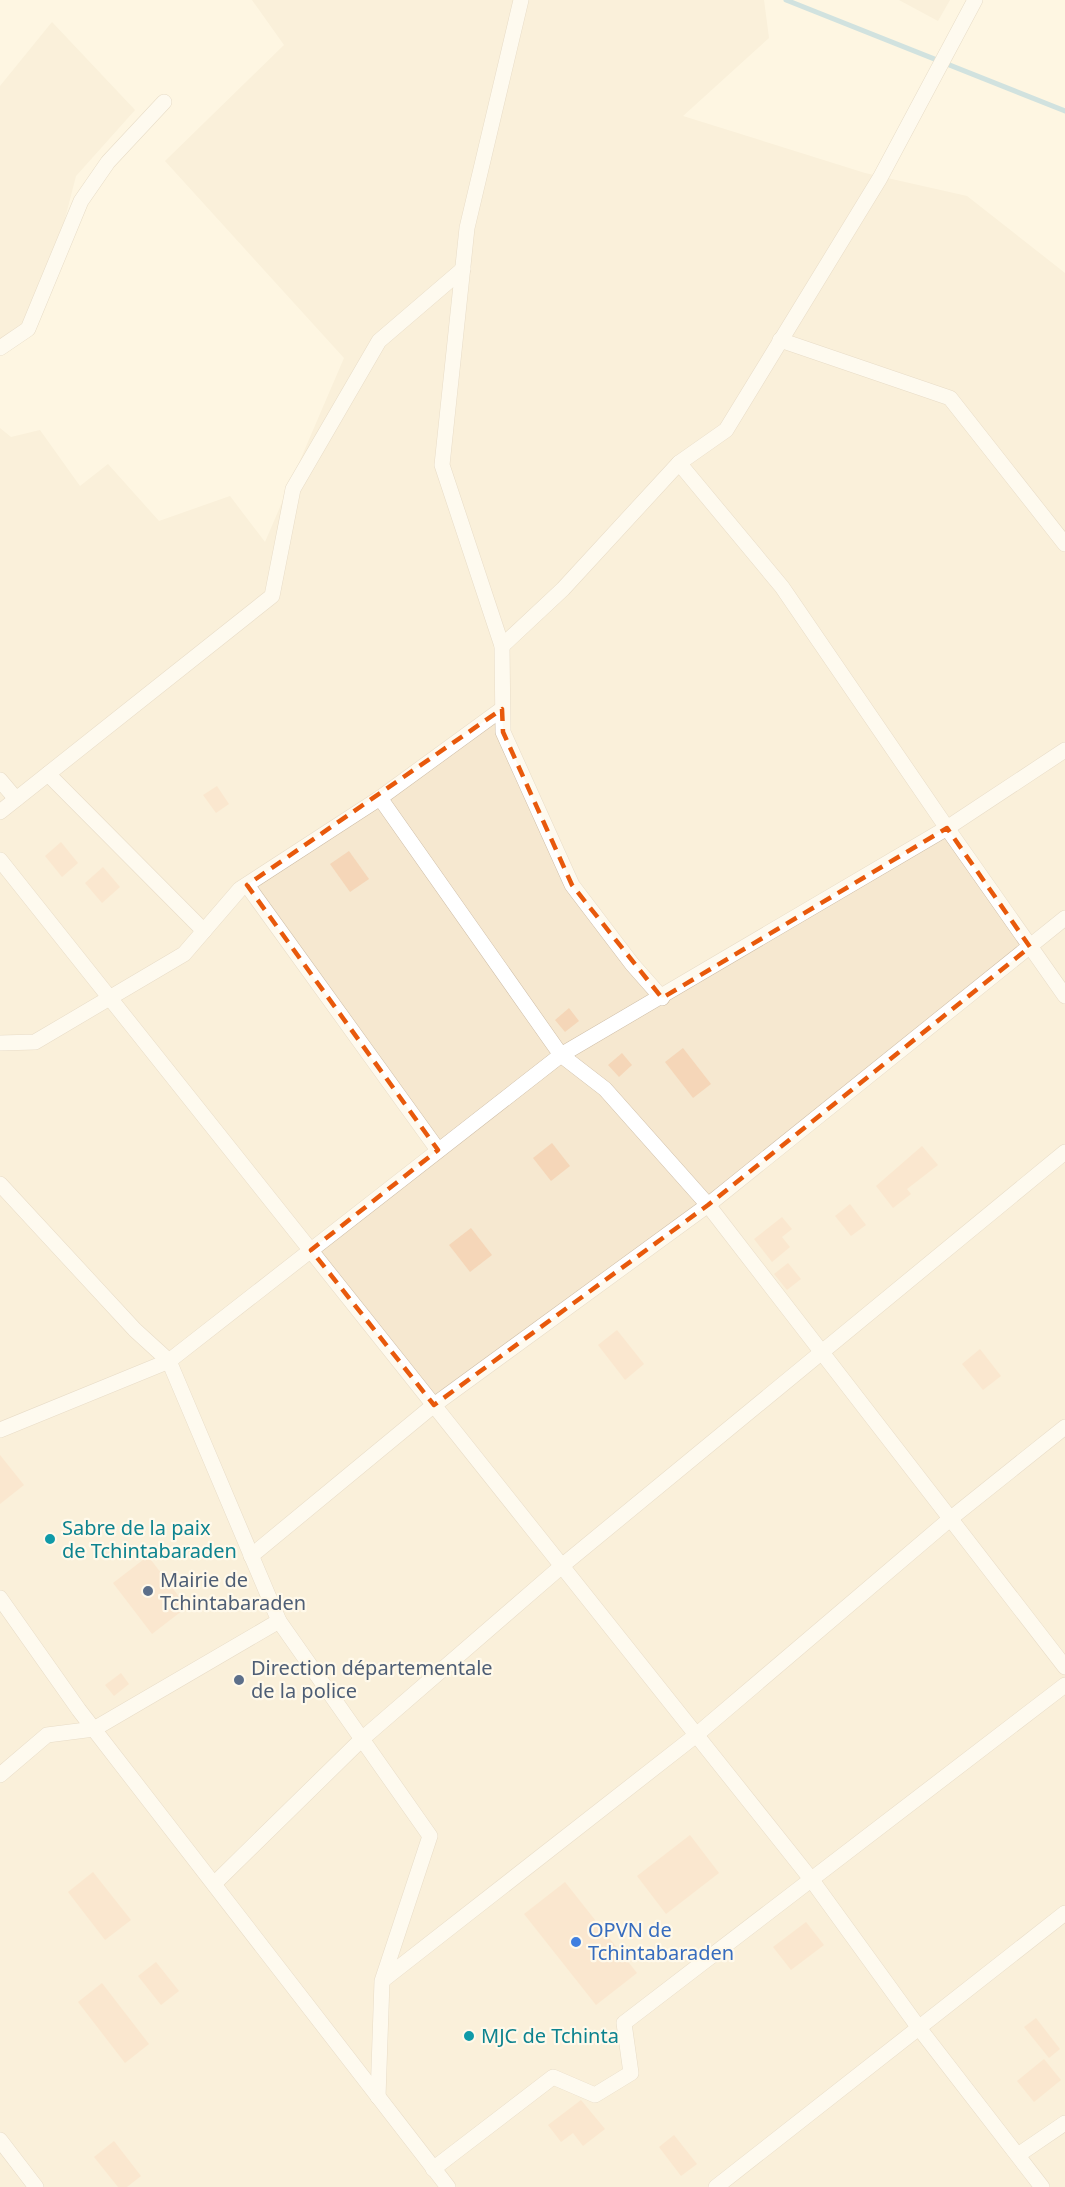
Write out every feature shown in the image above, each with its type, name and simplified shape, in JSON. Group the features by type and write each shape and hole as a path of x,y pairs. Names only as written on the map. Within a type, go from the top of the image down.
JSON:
{"street":[{"path":"521,0 467,228 442,465 502,646 503,732 572,885 632,964 662,998"},
{"path":"502,646 563,589 679,463 726,430 880,178 975,0"},
{"path":"0,348 28,329 81,201 108,162 164,102"},
{"path":"0,812 272,596 293,489 327,430 379,341 463,269"},
{"path":"780,340 950,398 1065,544"},
{"path":"679,463 782,587 1065,996"},
{"path":"0,1044 34,1042 111,999 184,954 247,885 380,798 502,709"},
{"path":"0,1430 169,1361 561,1055 662,998 947,828 1065,750"},
{"path":"48,774 204,931"},
{"path":"0,780 16,799"},
{"path":"380,798 561,1055 605,1089 708,1205 1065,1667"},
{"path":"0,860 811,1879 919,2028 1042,2187"},
{"path":"247,885 438,1150"},
{"path":"251,1556 434,1405 708,1205 1065,918"},
{"path":"214,1884 362,1739 563,1565 1065,1152"},
{"path":"0,1184 135,1330 169,1361 279,1621 430,1836 382,1981 378,2097"},
{"path":"382,1981 695,1736 950,1519 1065,1427"},
{"path":"0,1598 94,1729 448,2187"},
{"path":"0,1775 47,1735 94,1729 279,1621"},
{"path":"433,2169 553,2077 595,2095 631,2073 624,2023 1065,1685"},
{"path":"716,2187 1065,1913"},
{"path":"1018,2155 1065,2123"},
{"path":"0,2140 36,2187"}],"highlighted area":[{"path":"502,709 503,732 572,885 662,998 947,828 1030,947 708,1205 434,1405 311,1250 438,1150 247,885"}],"shaded area":[{"path":"252,0 764,0 769,38 683,116 865,173 967,196 1065,273 1065,2187 0,2187 0,428 11,437 40,430 80,486 108,464 159,521 230,496 265,542 344,358 165,161 284,45"},
{"path":"899,0 950,0 938,21"},
{"path":"52,22 135,110 76,176 61,234 38,305 0,350 0,86"}],"building":[{"path":"217,786 229,804 216,813 203,795"},
{"path":"61,842 78,863 62,877 45,856"},
{"path":"349,851 369,879 350,892 330,864"},
{"path":"103,867 120,887 102,903 85,883"},
{"path":"569,1008 579,1021 565,1032 555,1020"},
{"path":"683,1048 711,1084 693,1098 665,1062"},
{"path":"622,1053 632,1065 619,1077 608,1065"},
{"path":"552,1143 570,1166 551,1181 533,1158"},
{"path":"922,1146 938,1165 907,1189 911,1194 893,1208 876,1186"},
{"path":"850,1204 866,1225 851,1236 835,1216"},
{"path":"782,1217 792,1229 782,1237 790,1247 772,1262 754,1239"},
{"path":"471,1228 492,1255 470,1272 449,1245"},
{"path":"788,1263 801,1279 787,1290 774,1274"},
{"path":"617,1330 644,1364 625,1380 598,1345"},
{"path":"980,1349 1001,1376 983,1390 962,1364"},
{"path":"0,1455 24,1485 0,1504"},
{"path":"148,1556 187,1607 152,1634 113,1583"},
{"path":"121,1673 129,1684 114,1696 105,1685"},
{"path":"690,1835 719,1873 666,1914 637,1876"},
{"path":"93,1872 131,1920 105,1940 68,1892"},
{"path":"565,1882 637,1973 596,2005 524,1914"},
{"path":"806,1922 824,1945 791,1970 773,1947"},
{"path":"156,1962 179,1991 161,2005 138,1976"},
{"path":"102,1983 149,2044 125,2063 78,2002"},
{"path":"1036,2018 1060,2049 1049,2058 1024,2027"},
{"path":"1044,2059 1061,2080 1034,2102 1017,2081"},
{"path":"581,2100 605,2129 583,2146 573,2133 561,2142 548,2125"},
{"path":"674,2135 697,2164 681,2176 659,2147"},
{"path":"114,2141 141,2176 127,2187 118,2187 94,2157"}],"waterway":[{"path":"786,0 1065,111"}],"place":[{"name":"Sabre de la paix de Tchintabaraden","path":"50,1539"},
{"name":"Mairie de Tchintabaraden","path":"148,1591"},
{"name":"Direction départementale de la police","path":"239,1680"},
{"name":"OPVN de Tchintabaraden","path":"576,1942"},
{"name":"MJC de Tchinta","path":"469,2036"}]}
